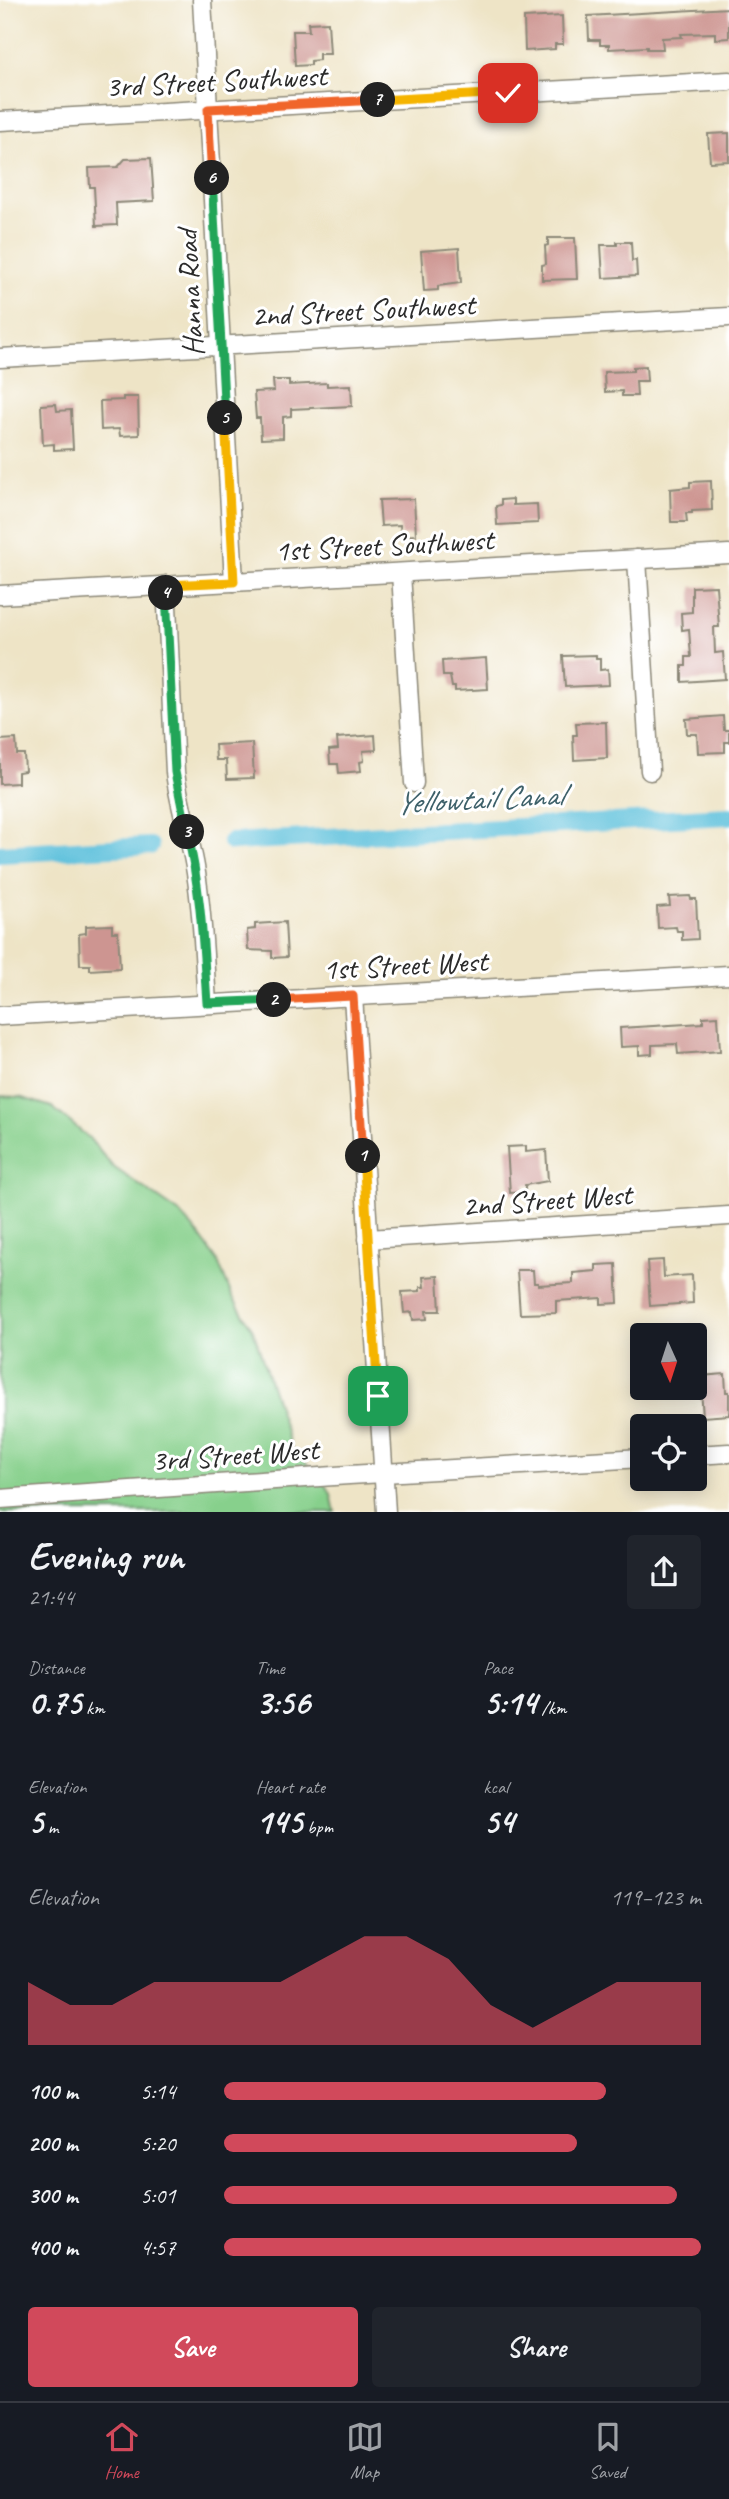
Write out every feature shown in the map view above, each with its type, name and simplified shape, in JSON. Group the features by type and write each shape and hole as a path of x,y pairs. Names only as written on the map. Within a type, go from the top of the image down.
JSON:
{"street":[{"name":"Hanna Road","path":"202,0 234,582"},
{"name":"3rd Street Southwest","path":"0,121 729,81"},
{"name":"2nd Street Southwest","path":"0,358 729,317"},
{"name":"1st Street Southwest","path":"0,595 729,554"},
{"path":"637,559 650,771"},
{"path":"401,573 414,783"},
{"path":"166,585 175,772 177,792 196,870 207,1003"},
{"name":"1st Street West","path":"0,1016 729,975"},
{"path":"353,996 386,1512"},
{"name":"2nd Street West","path":"368,1239 729,1216"},
{"path":"707,1454 729,1453"},
{"name":"3rd Street West","path":"0,1499 630,1459"}],"green space":[{"path":"0,1096 19,1097 52,1107 89,1138 112,1166 181,1214 199,1235 218,1262 232,1296 253,1330 291,1447 323,1482 331,1494 335,1512 0,1512"}],"building":[{"path":"729,8 729,38 715,39 715,33 681,34 682,37 662,38 663,49 609,49 609,45 600,45 600,40 589,40 588,16"},
{"path":"562,16 563,44 555,44 555,49 525,51 524,18"},
{"path":"328,22 330,54 319,54 319,60 311,61 311,65 295,66 293,31 309,31 308,23"},
{"path":"729,133 729,161 710,162 708,134"},
{"path":"151,158 154,201 116,203 117,225 96,226 94,187 90,187 89,168 118,167 125,159"},
{"path":"548,238 575,238 577,279 542,280 542,265 546,264 545,246 548,245"},
{"path":"617,242 631,242 632,261 636,260 637,276 603,278 601,245 617,245"},
{"path":"459,248 461,283 424,291 421,251"},
{"path":"646,366 647,381 636,381 637,396 622,396 622,391 605,392 604,372 633,371 633,367"},
{"path":"273,380 289,380 289,385 351,385 352,406 291,409 291,416 283,417 283,438 261,439 260,418 256,418 254,392 274,391"},
{"path":"123,397 138,397 139,435 120,436 119,429 101,430 100,401 123,400"},
{"path":"56,404 57,411 71,410 73,449 54,450 54,444 43,445 41,405"},
{"path":"711,481 712,510 692,511 686,513 687,522 671,522 670,489 690,487 690,482"},
{"path":"414,499 416,535 401,536 400,525 381,526 379,500"},
{"path":"513,499 513,505 537,504 538,523 497,525 496,506 501,505 501,500"},
{"path":"716,586 719,627 714,627 715,653 723,652 725,679 682,682 682,666 686,666 686,657 691,657 689,629 682,630 681,613 692,612 692,587"},
{"path":"596,655 596,659 600,659 600,670 608,669 609,685 565,687 563,656"},
{"path":"486,658 488,689 455,691 450,676 443,676 442,661"},
{"path":"723,716 724,730 729,730 729,742 725,742 725,752 698,753 697,734 687,734 686,719"},
{"path":"606,722 607,758 574,760 573,735 577,735 576,723"},
{"path":"375,735 376,750 363,751 361,771 339,773 338,764 330,764 329,750 338,749 337,738"},
{"path":"16,739 17,754 24,754 25,771 18,772 18,783 0,784 0,740"},
{"path":"252,743 254,778 227,779 226,760 216,760 215,745"},
{"path":"690,896 691,899 696,899 698,939 682,940 682,931 677,931 676,927 658,928 657,907 670,906 669,897"},
{"path":"285,922 287,957 272,958 272,951 248,950 247,930 255,929 255,924"},
{"path":"112,925 112,932 118,932 120,968 90,970 90,965 80,965 79,934 86,933 86,926"},
{"path":"718,1016 720,1051 678,1054 677,1044 652,1045 652,1054 639,1055 639,1046 621,1047 620,1028 703,1023 703,1017"},
{"path":"526,1146 526,1152 546,1150 548,1181 525,1185 525,1192 510,1193 507,1147"},
{"path":"663,1260 664,1277 692,1275 693,1303 650,1306 647,1261"},
{"path":"616,1264 618,1303 601,1304 601,1298 556,1301 556,1313 520,1314 517,1270 533,1270 534,1283 538,1285 573,1283 573,1273 596,1271 596,1265"},
{"path":"438,1276 440,1311 426,1311 427,1319 413,1320 412,1312 404,1313 402,1292 420,1291 420,1287 424,1287 423,1277"},
{"path":"725,1374 726,1392 729,1392 729,1415 707,1417 707,1414 703,1414 702,1400 707,1400 707,1375"}],"waterway":[{"name":"Yellowtail Canal","path":"231,842 729,816"},
{"name":"Yellowtail Canal","path":"0,854 150,846"}],"route":[{"path":"378,1396 353,996 207,1003 196,870 177,792 166,585 234,582 208,109 508,93"}]}
